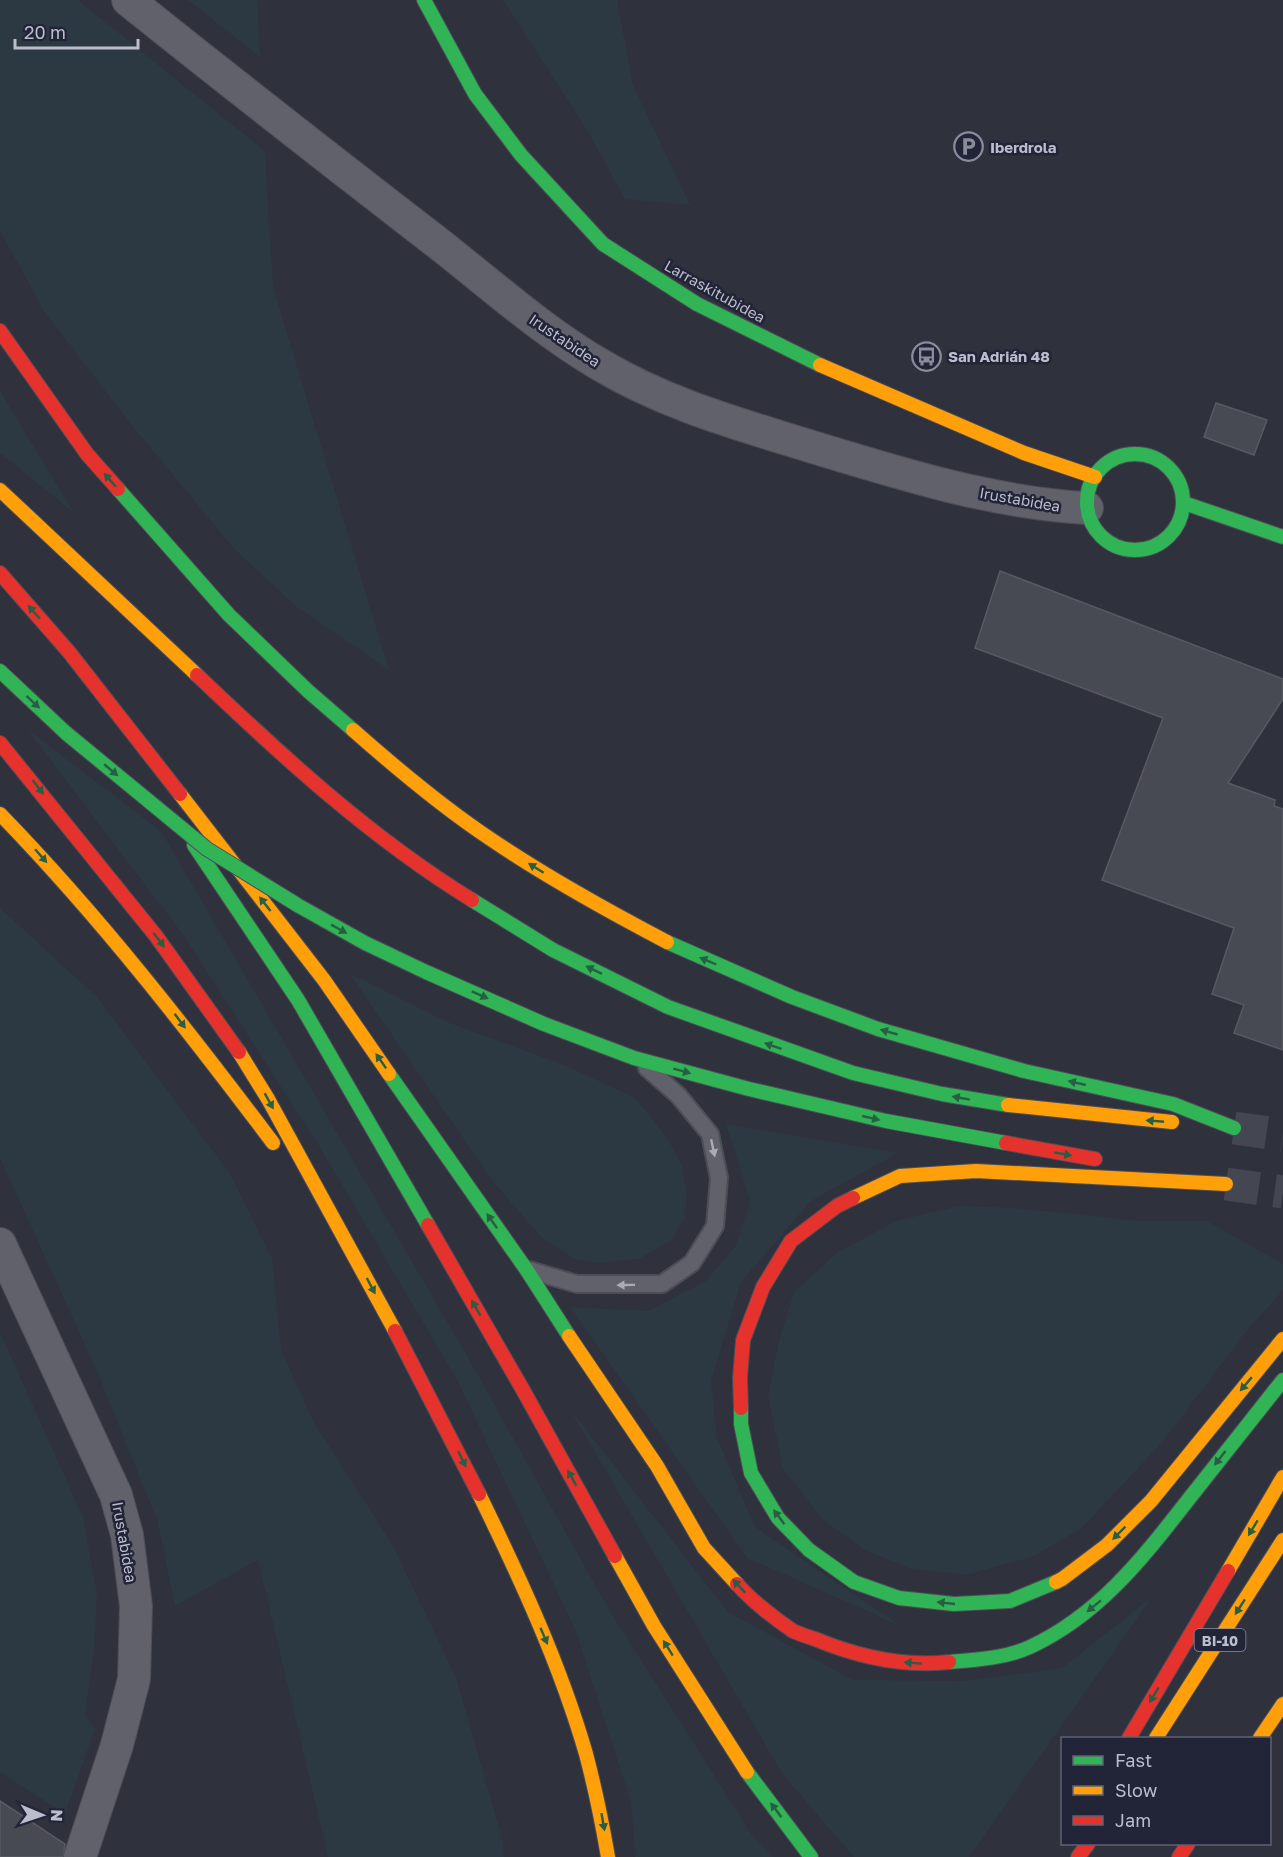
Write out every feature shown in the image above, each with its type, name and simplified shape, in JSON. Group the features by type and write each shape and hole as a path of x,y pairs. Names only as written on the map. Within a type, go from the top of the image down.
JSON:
{"main road":[{"name":"Larraskitubidea","path":"424,0 475,94 521,155 603,244 697,304 804,358 1024,453 1095,477"},
{"path":"0,331 87,454 229,615 308,691 399,771 488,838 595,904 685,951 792,997 878,1029 1024,1071 1173,1104 1234,1128 1024,1108 942,1094 854,1073 754,1039 668,1006 553,950 441,881 355,818 206,684 0,489"},
{"path":"1125,455 1149,456 1167,466 1179,483 1184,503 1180,520 1172,534 1158,545 1146,549 1119,548 1107,541 1091,521 1087,508 1089,492 1095,477 1102,466 1125,455"},
{"path":"1184,503 1283,537"},
{"path":"0,573 69,652 324,981 526,1269 657,1466 705,1548 744,1592 794,1631 843,1651 895,1662 932,1664 984,1659 1028,1648 1074,1623 1110,1593 1166,1527 1283,1380"},
{"path":"69,652 298,1000 518,1379 654,1626 740,1762 811,1857"},
{"path":"0,671 66,733 207,849 308,912 365,943 544,1024 634,1058 749,1089 886,1121 1226,1184 976,1171 900,1176 837,1206 791,1241 763,1287 743,1340 740,1378 741,1424 751,1473 778,1518 809,1550 854,1582 899,1598 954,1604 1010,1601 1062,1579 1107,1545 1151,1501 1283,1339"},
{"path":"0,743 178,964 260,1084 344,1235 432,1399 504,1545 546,1642 578,1730 603,1818 609,1857"},
{"path":"0,814 35,849 147,977 344,1235"},
{"path":"1130,1737 1283,1477"},
{"name":"BI-10","path":"1157,1737 1283,1540"},
{"path":"1261,1737 1283,1704"},
{"path":"1078,1857 1087,1845"}],"street":[{"name":"Irustabidea","path":"128,0 519,309 608,369 665,399 728,421 912,477 1046,505 1087,508"},
{"name":"Irustabidea","path":"0,1244 116,1495 127,1535 136,1606 134,1678 117,1745 80,1857"}],"lane":[{"path":"526,1269 577,1284 662,1284 692,1263 715,1226 719,1178 710,1134 678,1095 634,1058"}],"shaded area":[{"path":"0,0 78,0 265,151 273,287 389,670 297,607 234,549 126,418 44,311 0,231"},
{"path":"188,0 257,0 260,57"},
{"path":"503,0 617,0 633,85 690,205 625,199 587,130"},
{"path":"0,391 74,513 0,453"},
{"path":"27,729 161,831 474,1368 608,1608 752,1835 774,1857 635,1857 631,1802 575,1629 457,1380 321,1149 184,936"},
{"path":"0,908 96,996 230,1173 272,1259 281,1349 313,1421 392,1544 456,1677 503,1841 504,1857 328,1857 258,1560 175,1606 157,1520 95,1367 0,1158"},
{"path":"349,973 450,1023 567,1066 635,1098 666,1136 682,1165 687,1194 685,1218 670,1241 639,1259 600,1263 577,1260 542,1238 494,1183"},
{"path":"726,1124 898,1153 811,1201 741,1282 711,1381 717,1438 755,1527 901,1626 747,1558 570,1307 648,1311 706,1281 736,1245 750,1201"},
{"path":"958,1206 1015,1208 1139,1221 1207,1221 1283,1264 1283,1290 1244,1334 1165,1439 1082,1528 1032,1557 966,1575 908,1568 863,1549 822,1519 783,1469 768,1396 779,1341 794,1292 838,1252 896,1221"},
{"path":"0,1332 83,1517 97,1594 94,1652 85,1713 95,1729 65,1814 0,1772"},
{"path":"568,1406 728,1612 853,1680 965,1681 1062,1668 1153,1596 969,1857 854,1857 783,1775"}],"building":[{"path":"1216,403 1267,420 1254,455 1204,437"},
{"path":"1000,571 1283,679 1283,699 1228,783 1275,800 1274,806 1283,809 1283,1050 1234,1033 1244,1005 1212,994 1234,928 1102,880 1163,718 975,648"},
{"path":"0,1801 65,1844 63,1857 0,1857"}],"tunnel":[{"path":"1234,1128 1283,1135"},
{"path":"1226,1184 1283,1192"}],"traffic: fast":[{"path":"424,0 475,94 521,155 603,244 697,304 820,365"},
{"path":"1135,454 1153,458 1169,468 1179,484 1183,502 1179,520 1169,536 1153,546 1135,550 1117,546 1101,536 1091,520 1087,502 1091,484 1101,468 1117,458 1135,454"},
{"path":"118,489 229,615 308,691 353,730"},
{"path":"1184,503 1283,537"},
{"path":"0,671 66,733"},
{"path":"66,733 207,849 299,906 365,943 426,972"},
{"path":"194,845 298,1000 428,1225"},
{"path":"472,900 553,950 668,1007 853,1073 942,1094 1008,1105"},
{"path":"667,942 792,997 878,1029 1024,1071 1173,1104 1234,1128"},
{"path":"426,972 544,1024 634,1058 749,1089 886,1121 1006,1143"},
{"path":"389,1074 526,1269 569,1336"},
{"path":"949,1662 1001,1656 1021,1651 1079,1618 1139,1561 1283,1380"},
{"path":"741,1408 741,1424 751,1473 778,1518 809,1550 854,1582 899,1598 954,1604 1010,1601 1056,1582"},
{"path":"747,1772 811,1857"}],"traffic: slow":[{"path":"820,365 1024,453 1095,477"},
{"path":"0,490 197,675"},
{"path":"353,730 419,786 489,838 576,893 667,942"},
{"path":"180,794 324,980 389,1074"},
{"path":"0,814 108,933 273,1143"},
{"path":"239,1052 268,1099 395,1331"},
{"path":"1008,1105 1172,1122"},
{"path":"853,1198 900,1176 976,1171 1226,1184"},
{"path":"569,1336 657,1466 704,1548 737,1584"},
{"path":"1056,1582 1107,1545 1151,1501 1283,1339"},
{"path":"1228,1571 1283,1477"},
{"path":"479,1494 552,1654 576,1720 598,1805 608,1857"},
{"path":"1157,1737 1283,1540"},
{"path":"615,1556 654,1626 747,1772"},
{"path":"1261,1737 1283,1704"}],"traffic: jam":[{"path":"0,331 87,454 118,489"},
{"path":"0,573 69,652 180,794"},
{"path":"197,675 295,766 363,823 472,900"},
{"path":"0,743 156,936 239,1052"},
{"path":"1006,1143 1095,1159"},
{"path":"741,1408 740,1378 743,1340 763,1287 791,1241 837,1206 853,1198"},
{"path":"428,1225 615,1556"},
{"path":"395,1331 479,1494"},
{"path":"1130,1737 1228,1571"},
{"path":"737,1584 771,1615 793,1631 880,1659 915,1663 949,1662"},
{"path":"1078,1857 1087,1845"},
{"path":"1179,1857 1187,1845"}],"place":[{"name":"Iberdrola","path":"969,147"},
{"name":"San Adrián 48","path":"927,356"}]}
